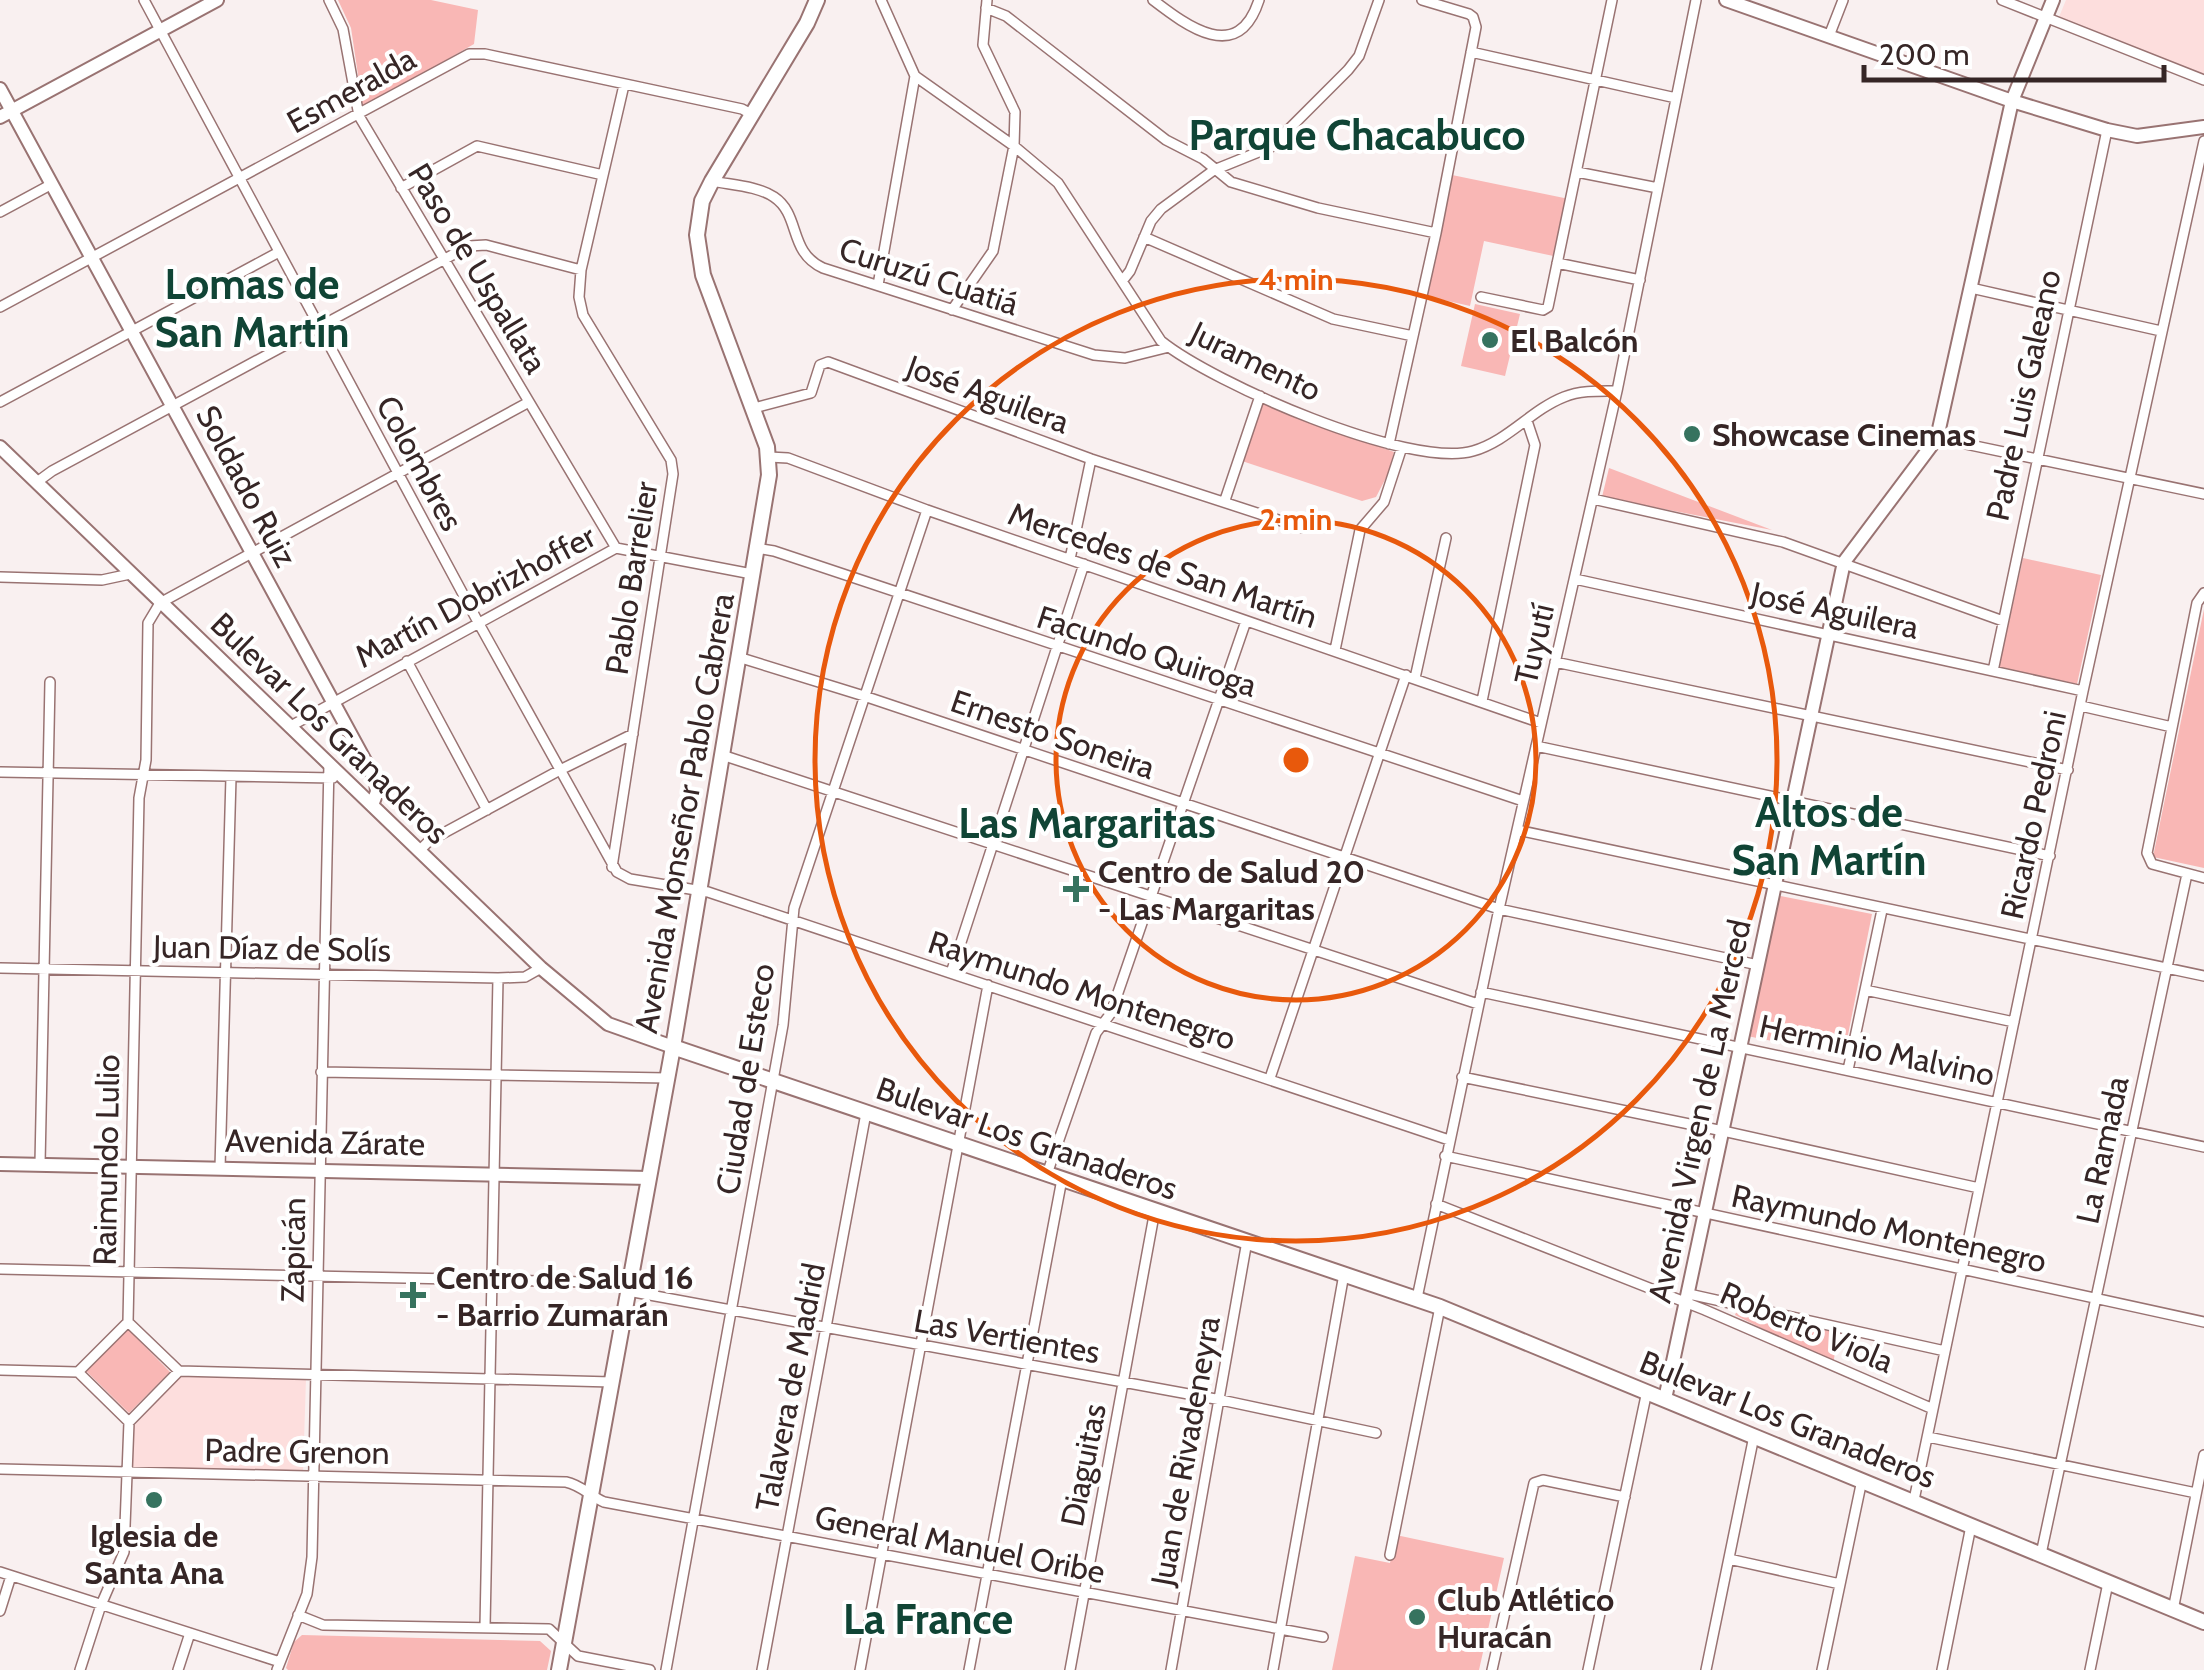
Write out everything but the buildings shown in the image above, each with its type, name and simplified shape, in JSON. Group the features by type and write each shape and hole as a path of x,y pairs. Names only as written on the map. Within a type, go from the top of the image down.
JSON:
{"main road":[{"path":"6,114 216,0"},
{"name":"Avenida Monseñor Pablo Cabrera","path":"558,1670 673,1048 766,494 769,456 700,262 700,210 712,181 808,23 817,0"},
{"path":"1726,0 2012,101 2107,130 2137,136 2204,128"},
{"path":"2012,101 2053,0"},
{"name":"Soldado Ruiz","path":"0,89 6,114 52,184 376,781 372,805"},
{"name":"Avenida Virgen de La Merced","path":"1665,1399 1844,562 1937,438 2012,101"},
{"name":"Bulevar Los Granaderos","path":"0,447 329,764 334,777 372,805 541,968 608,1024 1417,1298 2204,1622"},
{"name":"Avenida Zárate","path":"0,1164 649,1178"}],"street":[{"name":"Colombres","path":"144,0 612,867"},
{"name":"Paso de Uspallata","path":"329,0 343,30 359,116 616,548"},
{"path":"878,285 914,76 881,0"},
{"path":"1153,0 1188,27 1216,36 1242,28 1260,0"},
{"path":"1122,280 1160,208 1214,170 1271,146 1348,70 1359,56 1379,0"},
{"path":"1389,444 1476,27 1468,14 1422,0"},
{"path":"1481,296 1543,310 1548,307 1612,0"},
{"name":"Tuyutí","path":"1417,1298 1498,909 1618,390 1696,0"},
{"path":"1829,36 1843,0"},
{"path":"2002,0 2204,80"},
{"path":"952,310 993,251 1014,146 1015,112 983,46 986,4 1166,140 1202,159 1231,182 1436,233"},
{"path":"1472,52 1676,98"},
{"name":"Esmeralda","path":"0,307 469,54 485,54 742,109 753,115"},
{"name":"Juramento","path":"914,76 1014,146 1065,190 1145,320 1168,347 1302,415 1425,454 1460,454 1488,445 1566,396 1618,390"},
{"name":"Pablo Barrelier","path":"612,867 673,466 583,315 579,297 581,270 624,86"},
{"name":"Padre Luis Galeano","path":"1993,671 2107,130"},
{"name":"Ricardo Pedroni","path":"1914,1500 2083,691 2204,141"},
{"path":"401,188 478,146 603,175"},
{"path":"1576,172 1658,188"},
{"name":"Curuzú Cuatiá","path":"712,181 773,196 785,208 798,244 813,263 1094,355 1125,358 1168,347"},
{"path":"0,212 52,184"},
{"path":"1144,236 1344,323 1413,336"},
{"path":"38,482 318,326 477,244 581,270"},
{"path":"0,402 278,252"},
{"path":"1557,263 1640,280"},
{"path":"1971,288 2161,331"},
{"name":"José Aguilera","path":"754,408 810,393 820,365 828,362 1091,458 1303,528"},
{"path":"1225,500 1260,396"},
{"path":"160,603 529,402"},
{"path":"1482,701 1535,446 1528,421"},
{"path":"1937,438 2204,494"},
{"path":"1335,650 1360,530 1384,502 1402,448"},
{"name":"Mercedes de San Martín","path":"769,456 788,458 926,510 1541,723"},
{"path":"1070,559 1091,458"},
{"path":"1593,499 1783,542 2004,621"},
{"name":"Ciudad de Esteco","path":"666,1670 773,1081 786,1003 793,920 926,510"},
{"path":"1270,1078 1380,754 1411,676 1446,538"},
{"name":"Martín Dobrizhoffer","path":"290,727 616,548 752,574"},
{"name":"Facundo Quiroga","path":"756,548 1523,801"},
{"path":"951,973 1084,564"},
{"path":"0,578 102,580 130,574"},
{"name":"José Aguilera","path":"1575,579 2083,691"},
{"path":"2204,593 2197,603 2147,853 2152,864 2204,878"},
{"name":"Raimundo Lulio","path":"128,1322 135,970 142,775 146,760 148,624 160,603"},
{"path":"970,1670 1027,1366 1054,1176 1096,1033 1105,1023 1154,895 1246,620"},
{"name":"Ernesto Soneira","path":"738,657 1498,909 1758,965"},
{"path":"407,661 487,810"},
{"path":"1555,662 2068,770"},
{"path":"40,1164 50,682"},
{"path":"2081,706 2172,727"},
{"path":"418,851 429,841 632,734"},
{"path":"1536,746 2050,856"},
{"path":"722,755 1478,1004"},
{"path":"0,772 334,777"},
{"path":"220,1168 231,777"},
{"name":"Zapicán","path":"278,1666 310,1579 321,1072 334,777"},
{"path":"1516,830 2204,976"},
{"path":"612,867 630,878 698,890"},
{"name":"La Ramada","path":"2042,1554 2187,874"},
{"name":"Raymundo Montenegro","path":"698,890 1449,1140"},
{"path":"1848,1070 1882,910"},
{"name":"Juan Díaz de Solís","path":"0,968 498,978 525,977 541,968"},
{"path":"486,1627 498,978"},
{"path":"860,1670 988,985"},
{"path":"1864,990 2014,1022"},
{"name":"Herminio Malvino","path":"1481,992 2204,1147"},
{"path":"321,1072 667,1078"},
{"path":"1462,1077 1980,1188"},
{"name":"Talavera de Madrid","path":"762,1670 866,1113"},
{"name":"Raymundo Montenegro","path":"1446,1156 2204,1322"},
{"name":"Roberto Viola","path":"1436,1204 1688,1298 1933,1409"},
{"name":"Diaguitas","path":"1070,1670 1154,1210"},
{"name":"Juan de Rivadeneyra","path":"1171,1670 1247,1241"},
{"name":"Las Vertientes","path":"0,1269 493,1279 629,1287 1376,1433"},
{"path":"1272,1670 1344,1274"},
{"path":"1688,1298 1946,1350"},
{"path":"1390,1555 1440,1307"},
{"path":"78,1372 128,1322 179,1371 612,1382"},
{"path":"0,1370 78,1372 128,1422"},
{"path":"80,1670 101,1605 124,1552 128,1422 179,1371"},
{"path":"1588,1670 1646,1391"},
{"path":"1706,1670 1754,1436"},
{"path":"1928,1437 2196,1493"},
{"path":"2173,1610 2199,1507 2196,1493 2204,1455"},
{"name":"Padre Grenon","path":"0,1469 566,1482 589,1495"},
{"path":"1492,1670 1534,1483 1543,1480 1625,1497"},
{"path":"1822,1670 1862,1480"},
{"name":"General Manuel Oribe","path":"589,1495 604,1502 882,1556 1323,1637"},
{"path":"1942,1670 1971,1525"},
{"path":"1729,1559 1840,1584"},
{"path":"0,1572 190,1632 278,1666"},
{"path":"0,1612 12,1576"},
{"path":"2090,1670 2108,1583"},
{"path":"298,1616 323,1625 549,1629 578,1656 650,1670"},
{"path":"178,1670 190,1632"}],"shaded area":[{"path":"338,0 431,0 478,10 474,44 363,108 351,28"},
{"path":"2066,0 2204,0 2204,74 2059,17"},
{"path":"1452,175 1569,199 1558,257 1484,241 1470,306 1426,296"},
{"name":"El Balcón","path":"1475,304 1520,314 1505,376 1461,366"},
{"path":"1261,401 1394,452 1376,497 1362,501 1239,460"},
{"path":"1609,468 1772,530 1602,497"},
{"path":"2023,558 2101,575 2077,684 1999,667"},
{"path":"2204,609 2204,868 2153,857"},
{"path":"1775,895 1872,914 1844,1055 1747,1036"},
{"path":"1738,1308 1839,1331 1833,1364 1735,1315"},
{"path":"127,1328 170,1372 129,1413 85,1370"},
{"path":"181,1376 306,1379 303,1472 132,1469 132,1428"},
{"name":"Club Atlético Huracán","path":"1396,1535 1504,1558 1479,1670 1332,1670 1355,1556 1390,1563"},
{"path":"302,1635 540,1641 551,1651 547,1670 288,1670 294,1642"}],"place":[{"name":"El Balcón","path":"1490,340"},
{"name":"Showcase Cinemas","path":"1692,434"},
{"name":"Centro de Salud 20 - Las Margaritas","path":"1076,889"},
{"name":"Centro de Salud 16 - Barrio Zumarán","path":"413,1295"},
{"name":"Iglesia de Santa Ana","path":"154,1500"},
{"name":"Club Atlético Huracán","path":"1417,1617"}],"district":[{"name":"Parque Chacabuco","path":"1357,135"},
{"name":"Lomas de San Martín","path":"252,308"},
{"name":"Las Margaritas","path":"1087,823"},
{"name":"Altos de San Martín","path":"1829,836"},
{"name":"La France","path":"928,1619"}]}
